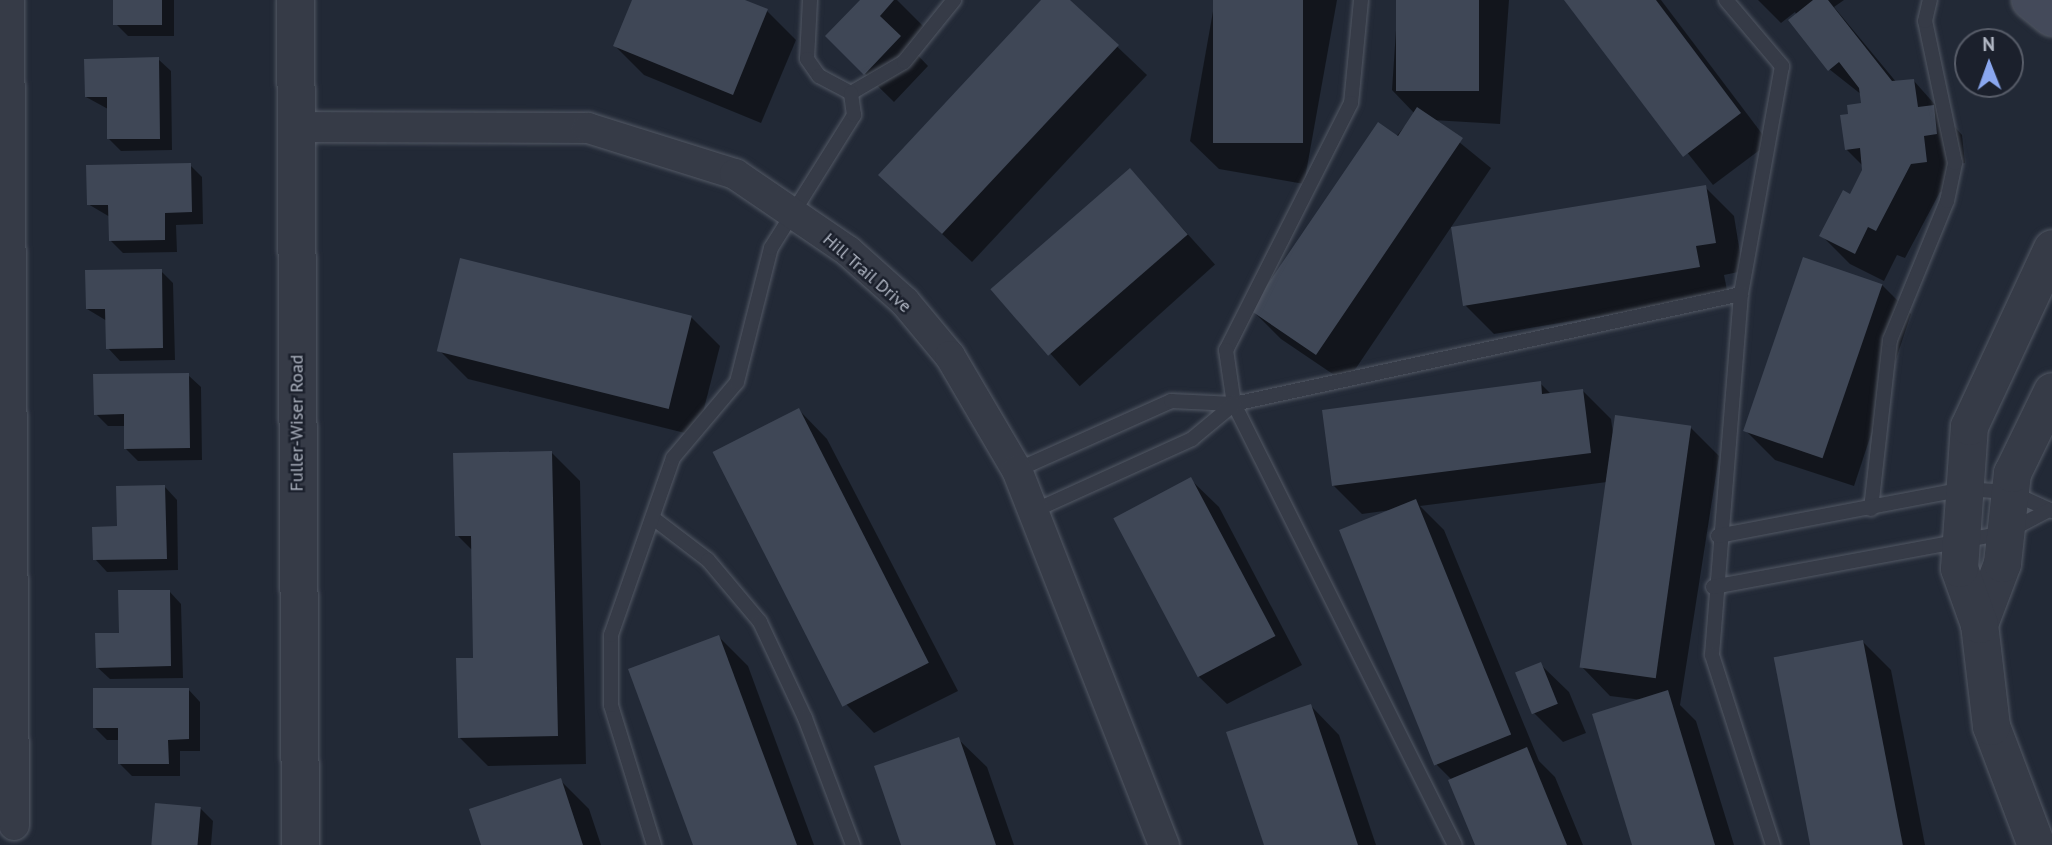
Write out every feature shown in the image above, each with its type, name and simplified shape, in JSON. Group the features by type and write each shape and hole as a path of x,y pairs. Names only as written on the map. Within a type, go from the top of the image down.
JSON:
{"main road":[{"path":"2031,0 2052,17"}],"street":[{"path":"9,0 8,436 14,825"},
{"name":"Fuller-Wiser Road","path":"295,0 300,845"},
{"name":"Hill Trail Drive","path":"295,127 588,128 735,174 790,210 905,302 950,356 1038,509 1164,845"},
{"path":"2036,845 1991,726 1979,624 1959,568 1969,426 2052,248"},
{"path":"1979,624 2002,563 2010,492 2024,444 2052,391"}],"lane":[{"path":"810,0 807,59 819,76 852,93"},
{"path":"852,93 904,62 954,0"},
{"path":"1361,0 1351,103 1226,349 1234,404 1455,845"},
{"path":"1726,0 1782,66 1741,294 1713,587 1712,655 1773,845"},
{"path":"1871,509 1890,340 1947,201 1955,163 1925,21 1930,0"},
{"path":"654,845 606,670 625,586 653,518 673,458 737,382 761,273 790,210 854,115 852,93"},
{"path":"1017,470 1171,401 1234,404 1741,294"},
{"path":"1038,509 1192,439 1234,404"},
{"path":"1718,536 1871,509 1964,489 2010,492 2050,511"},
{"path":"1713,587 2005,533 2050,511"},
{"path":"653,518 708,559 760,622 805,718 853,845"}],"building":[{"path":"113,0 162,0 162,25 113,25"},
{"path":"632,0 745,0 768,9 733,95 613,46"},
{"path":"860,0 894,0 880,16 901,36 864,75 825,36"},
{"path":"1041,0 1070,0 1119,45 942,234 878,175"},
{"path":"1213,0 1303,0 1303,143 1213,143"},
{"path":"1396,0 1479,0 1479,91 1396,91"},
{"path":"1564,0 1656,0 1741,113 1683,157"},
{"path":"1813,0 1828,0 1892,81 1914,79 1918,107 1934,105 1937,134 1924,136 1927,162 1911,164 1876,231 1868,227 1855,254 1819,236 1843,190 1850,194 1862,170 1860,148 1845,150 1840,115 1848,114 1847,105 1861,103 1859,88 1839,62 1828,71 1788,20"},
{"path":"159,57 160,139 107,139 107,97 85,97 84,59"},
{"path":"1417,107 1463,138 1316,355 1250,310 1378,122 1398,136"},
{"path":"191,163 192,212 165,213 165,240 109,241 108,205 87,205 86,165"},
{"path":"1130,168 1188,234 1048,356 990,289"},
{"path":"1706,185 1716,243 1696,246 1700,267 1463,306 1451,227"},
{"path":"1803,257 1882,284 1823,458 1743,431"},
{"path":"460,258 692,316 669,409 437,351"},
{"path":"162,269 163,348 106,349 105,309 86,309 85,270"},
{"path":"189,373 190,448 124,449 124,414 94,415 93,374"},
{"path":"1541,381 1542,394 1583,389 1591,453 1332,486 1322,410"},
{"path":"799,408 929,663 842,707 713,452"},
{"path":"1615,415 1691,426 1656,678 1580,668"},
{"path":"552,451 558,736 458,738 456,658 473,658 471,536 455,536 453,453"},
{"path":"1191,477 1276,636 1198,677 1113,518"},
{"path":"165,485 167,559 93,560 92,527 117,526 116,486"},
{"path":"1416,499 1511,735 1434,766 1339,530"},
{"path":"118,590 170,590 171,666 96,668 95,633 119,633"},
{"path":"719,635 797,845 693,845 628,669"},
{"path":"1863,640 1903,845 1810,845 1774,657"},
{"path":"1541,662 1558,704 1532,714 1515,672"},
{"path":"93,688 189,688 189,739 168,740 169,764 118,764 118,728 93,728"},
{"path":"1668,690 1715,845 1632,845 1592,714"},
{"path":"1311,704 1358,845 1264,845 1226,732"},
{"path":"959,737 996,845 901,845 874,766"},
{"path":"1527,747 1567,845 1475,845 1448,780"},
{"path":"561,778 583,845 481,845 469,809"},
{"path":"155,803 201,807 198,845 151,845"}]}
